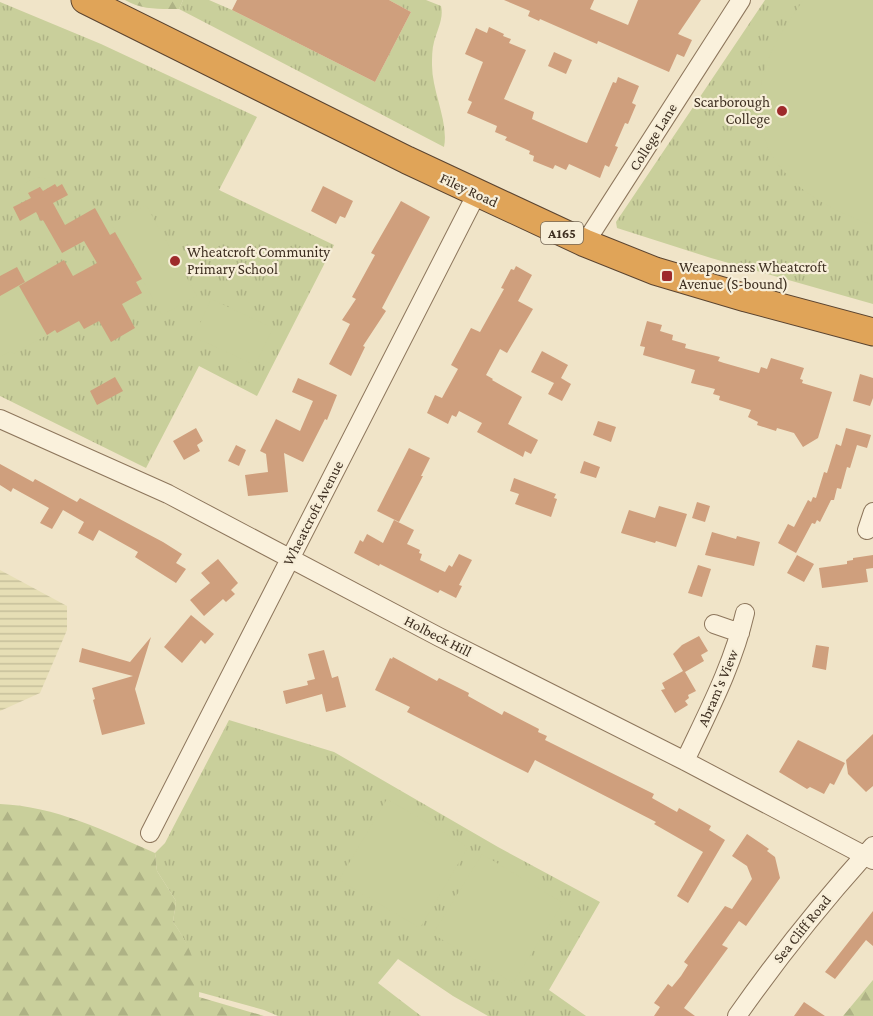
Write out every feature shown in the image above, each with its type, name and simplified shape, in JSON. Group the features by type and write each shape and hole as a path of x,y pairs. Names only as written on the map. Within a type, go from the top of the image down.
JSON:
{"highway":[{"name":"Filey Road","path":"85,0 406,160 585,243 649,269 873,332"},
{"path":"109,0 220,56 268,90"}],"street":[{"name":"College Lane","path":"585,243 741,0"},
{"name":"Wheatcroft Avenue","path":"150,833 477,193"},
{"name":"Holbeck Hill","path":"0,419 168,494 439,637 870,854"},
{"path":"867,530 873,512"},
{"name":"Abram's View","path":"685,760 721,686 745,613"},
{"path":"714,624 740,633"},
{"name":"Sea Cliff Road","path":"737,1016 781,955 830,894 870,854"}],"shaded area":[{"path":"0,570 67,606 67,630 40,693 0,711"}],"green space":[{"path":"125,0 183,0 179,9 158,9"},
{"path":"183,0 209,0 375,82 411,12 389,0 426,0 441,6 442,15 433,45 432,65 444,127 444,147 179,9"},
{"name":"Scarborough College","path":"765,0 873,0 873,304 711,258 617,228 616,222"},
{"path":"803,0 873,0 873,225 844,214 818,200 795,183 778,164 765,141 759,115 761,87 773,48"},
{"name":"Wheatcroft Community Primary School","path":"0,2 101,44 257,117 219,190 334,245 257,396 199,366 146,468 0,396"},
{"path":"42,177 55,184 43,191 40,187 28,193 31,198 18,204 18,193 23,185"},
{"path":"146,205 197,296 162,315 111,224"},
{"path":"44,272 47,335 13,354 11,351 0,357 0,296"},
{"path":"211,299 273,328 255,365 194,337"},
{"path":"229,720 334,752 498,847 600,902 549,990 586,1016 488,1016 453,996 398,959 378,983 421,1016 278,1016 199,992 184,939 173,922 176,901 157,871 155,853 165,843"},
{"path":"387,799 468,847 420,928 339,880"},
{"path":"0,804 40,809 79,821 155,853 157,871 176,901 173,922 184,938 196,967 199,997 264,1016 0,1016"},
{"path":"482,854 563,903 513,983 433,934"},
{"path":"873,980 873,1016 843,1016"}],"building":[{"path":"237,0 389,0 411,12 375,82 232,10"},
{"path":"504,0 594,0 590,9 628,25 638,0 701,0 678,34 692,40 684,57 677,54 669,72 598,41 597,44 540,19 539,21 528,16 530,11"},
{"path":"489,27 511,39 509,43 526,50 504,99 534,112 532,119 579,140 587,143 613,82 616,83 618,77 639,86 632,103 636,105 628,124 625,123 609,167 605,165 600,178 569,164 566,170 555,165 553,169 533,161 534,156 529,154 530,151 505,140 507,137 495,132 497,126 467,113 472,102 468,100 483,62 465,54 476,28 487,33"},
{"path":"554,52 572,60 566,74 548,66"},
{"path":"55,184 57,187 62,184 68,195 53,203 65,225 95,208 110,235 115,232 142,279 136,282 142,293 122,304 135,328 111,342 99,321 84,329 79,321 57,333 55,330 47,335 19,286 64,260 73,276 97,263 84,241 62,253 36,212 20,221 13,207 31,198 28,193 40,187 43,191"},
{"path":"323,186 353,201 345,218 340,216 336,224 311,211"},
{"path":"401,201 430,217 382,308 386,311 363,346 365,347 351,376 329,364 350,324 342,320 356,299 352,297 375,255 371,253"},
{"path":"516,266 532,275 518,301 533,309 507,353 500,349 486,375 522,397 508,424 538,440 531,454 525,451 523,457 477,432 482,423 459,411 456,417 452,415 448,424 427,413 435,395 442,398 458,369 451,365 471,328 480,332 504,289 501,288 511,269 514,270"},
{"path":"17,267 25,282 0,296 0,276"},
{"path":"647,321 662,325 660,331 673,335 672,340 686,344 685,348 720,357 718,361 724,363 759,373 761,367 767,369 771,358 804,368 800,379 803,380 802,383 832,392 818,438 803,447 794,433 777,428 776,431 757,425 758,422 748,417 751,410 719,400 720,396 713,394 715,389 691,383 695,370 643,355 645,347 640,346"},
{"path":"542,351 568,365 561,378 571,384 562,401 548,394 554,383 531,372"},
{"path":"860,374 873,378 873,398 870,406 853,401"},
{"path":"115,377 123,391 97,405 90,391"},
{"path":"298,378 337,395 327,420 325,419 303,462 284,453 288,492 248,496 245,475 268,472 266,454 260,451 276,419 300,431 313,401 292,392"},
{"path":"598,421 616,427 611,442 593,435"},
{"path":"196,428 203,441 197,445 200,451 184,460 173,441"},
{"path":"846,428 871,435 867,448 857,445 850,468 847,467 841,489 837,488 834,500 831,500 820,522 817,520 815,524 812,523 796,553 778,543 788,524 794,527 808,500 811,502 813,497 816,498 836,444 841,446"},
{"path":"236,445 246,450 239,466 228,461"},
{"path":"409,448 430,458 399,522 377,511"},
{"path":"584,461 600,467 596,478 580,473"},
{"path":"0,464 33,482 35,479 77,502 80,498 163,542 182,554 176,563 186,569 176,583 135,557 138,552 99,530 93,541 78,533 84,522 63,510 52,529 40,523 49,508 13,488 11,492 0,485"},
{"path":"514,478 556,494 554,498 557,499 551,517 515,504 519,494 510,491"},
{"path":"697,502 710,506 705,522 692,518"},
{"path":"659,506 687,514 676,547 621,533 629,510 655,518"},
{"path":"394,520 414,530 407,544 420,550 419,553 422,554 420,560 445,572 449,565 452,567 459,554 472,560 459,585 462,586 456,598 440,590 438,593 354,553 360,540 363,542 367,534 383,543"},
{"path":"712,532 736,539 737,536 760,542 754,566 705,555"},
{"path":"797,555 814,564 804,582 787,573"},
{"path":"873,555 873,568 866,569 868,582 822,588 819,568 847,564 847,561 853,558"},
{"path":"218,559 238,583 231,590 235,594 226,602 223,599 204,616 190,600 210,583 201,573"},
{"path":"698,565 711,569 702,597 688,593"},
{"path":"191,615 214,634 205,644 201,640 182,663 164,647"},
{"path":"699,636 708,651 701,655 704,661 685,672 696,691 688,695 689,698 685,701 688,705 675,713 661,690 665,689 662,683 683,671 673,654 682,645"},
{"path":"151,637 135,689 145,724 102,735 92,688 133,676 79,662 82,648 130,662"},
{"path":"816,645 829,647 826,670 812,667"},
{"path":"324,650 332,678 338,676 346,707 326,712 322,694 286,704 283,691 308,685 307,681 315,679 308,654"},
{"path":"393,657 437,681 439,678 469,693 468,696 502,715 504,711 539,729 538,732 547,736 545,740 654,794 652,798 677,812 679,808 711,826 709,830 725,840 688,903 677,896 703,852 654,824 656,822 535,760 528,773 407,712 410,707 375,690 390,658"},
{"path":"873,734 873,786 866,792 848,774 846,760"},
{"path":"798,740 845,763 834,785 830,783 824,794 810,787 807,789 779,772"},
{"path":"747,834 769,849 767,851 775,857 780,878 746,926 739,921 722,945 728,948 684,1008 695,1016 654,1016 660,1007 654,1003 668,984 672,987 681,976 688,965 684,962 725,906 732,909 752,879 747,866 732,856"},
{"path":"873,911 873,946 866,940 835,979 825,972"},
{"path":"804,1002 825,1016 794,1016"}],"place":[{"name":"Scarborough College","path":"782,111"},
{"name":"Wheatcroft Community Primary School","path":"175,261"},
{"name":"Weaponness Wheatcroft Avenue (S-bound)","path":"667,276"}]}
